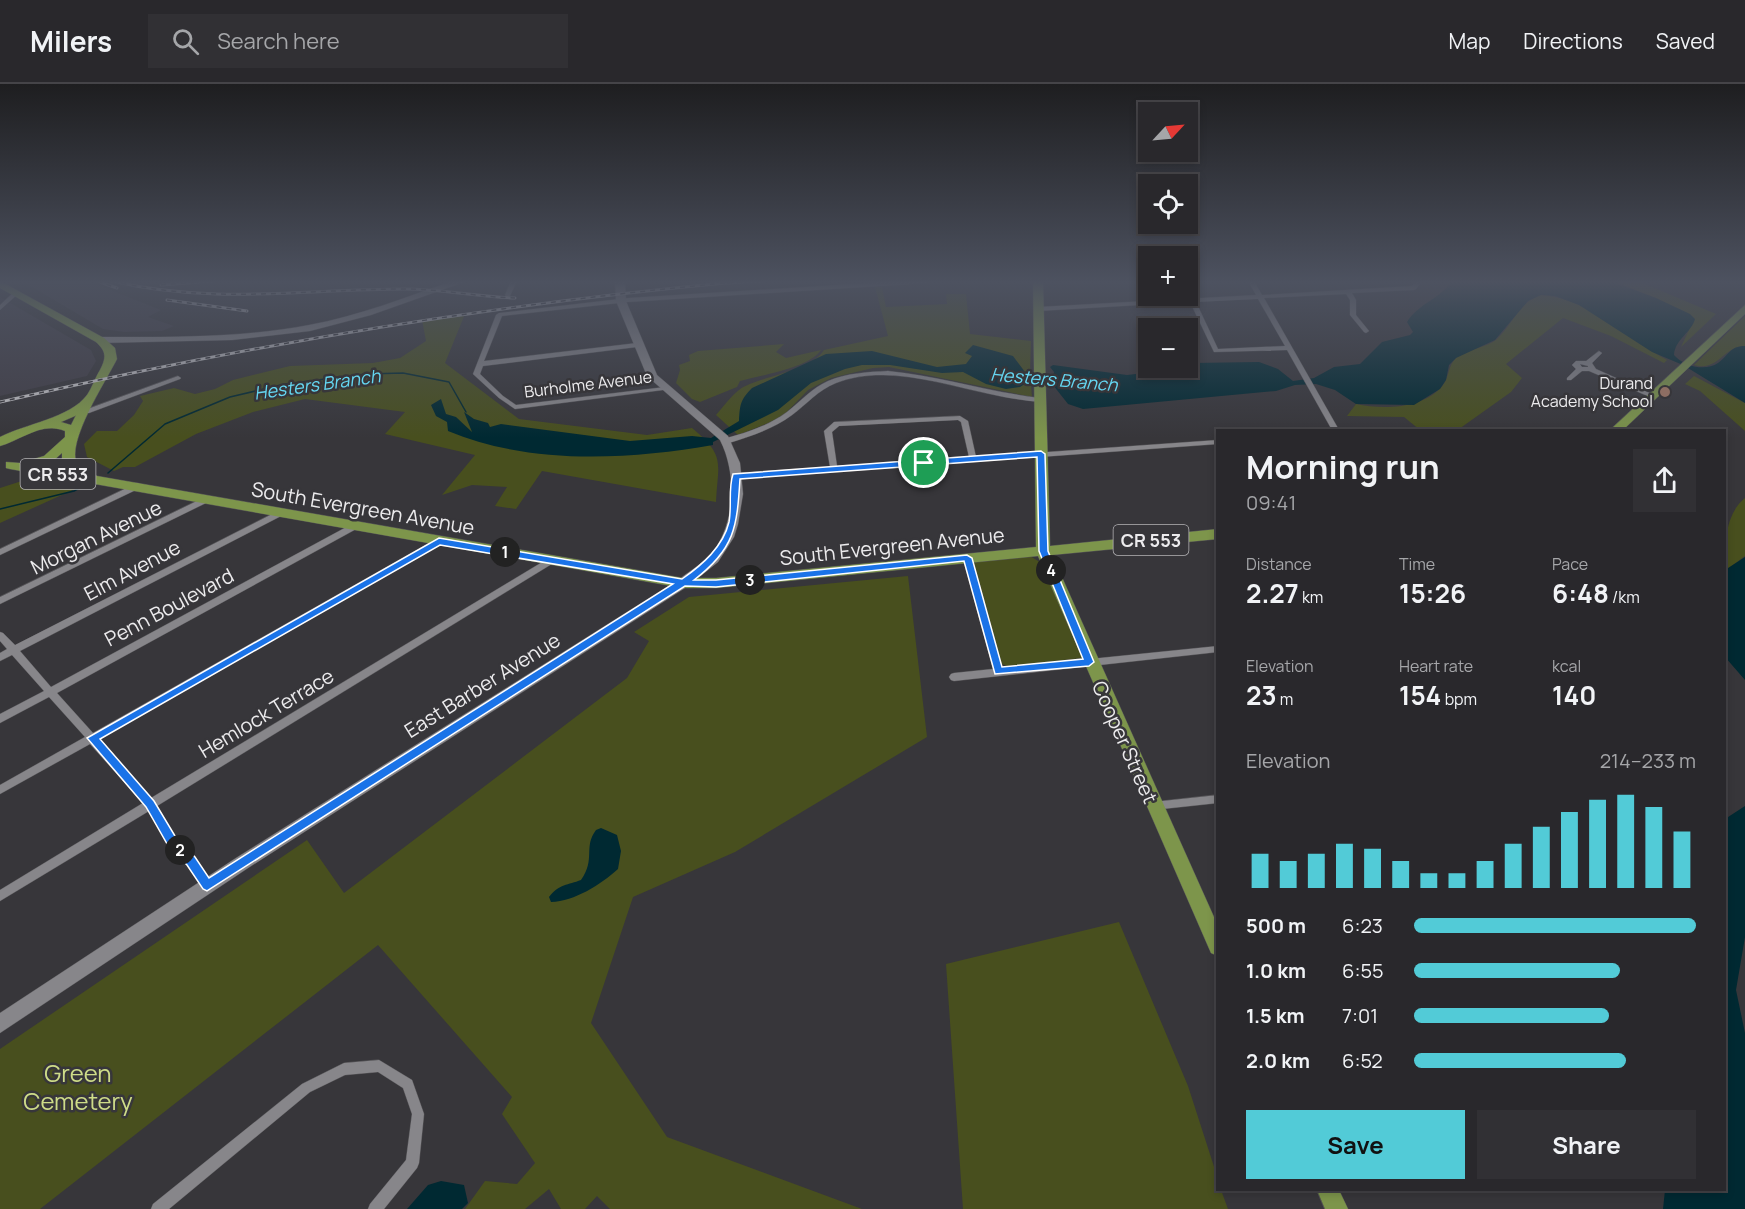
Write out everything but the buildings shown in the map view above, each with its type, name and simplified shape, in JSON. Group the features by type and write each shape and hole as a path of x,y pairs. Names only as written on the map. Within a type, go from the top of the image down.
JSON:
{"main road":[{"path":"3,463 28,465 44,461 71,437 111,359 109,348 88,334"},
{"name":"Cooper Street","path":"1038,334 1044,551 1089,662 1216,943"},
{"path":"1617,429 1718,334"},
{"path":"4,439 71,413 93,396"},
{"path":"28,430 59,424 69,428 71,437"},
{"name":"South Evergreen Avenue","path":"71,437 67,457 73,466 105,482"},
{"name":"South Evergreen Avenue","path":"3,463 683,583 716,583 1044,551"},
{"name":"CR 553","path":"1044,551 1216,534"},
{"path":"1328,1191 1337,1209"}],"street":[{"path":"100,340 239,337 268,334"},
{"path":"491,334 479,364 637,345"},
{"path":"633,334 652,376 663,388 723,438 782,419 818,388 847,378 879,372 1040,400"},
{"path":"1207,334 1216,351 1289,348"},
{"path":"1281,334 1334,429"},
{"path":"111,359 123,348 145,339"},
{"path":"1569,379 1580,369 1590,366 1599,353"},
{"name":"Burholme Avenue","path":"479,364 478,378 515,407 663,388"},
{"path":"1590,366 1652,396"},
{"path":"86,411 178,378"},
{"path":"834,469 828,431 837,424 960,418 964,421 973,459"},
{"name":"East Barber Avenue","path":"0,1024 207,885 705,567 725,543 733,522 736,461 723,438"},
{"path":"736,476 1216,442"},
{"path":"0,552 137,486"},
{"name":"Morgan Avenue","path":"0,601 205,500"},
{"name":"Elm Avenue","path":"0,657 280,513"},
{"name":"Penn Boulevard","path":"0,719 355,526"},
{"path":"0,790 439,541"},
{"path":"967,558 998,671"},
{"name":"Hemlock Terrace","path":"0,896 552,560"},
{"path":"0,635 150,804 174,845 191,861 207,885"},
{"path":"954,677 1216,649"},
{"path":"1153,806 1216,799"},
{"path":"158,1209 306,1088 344,1069 378,1066 408,1084 418,1114 412,1163 375,1209"}],"shaded area":[{"path":"0,334 63,334 91,350 96,361 87,376 0,396"}],"green space":[{"path":"425,334 457,334 445,363 519,419 647,435 692,428 710,446 718,461 716,502 542,471 516,509 495,506 507,487 472,485 442,495 475,455 385,434 405,412 305,399 253,412 196,434 135,467 123,467 114,471 87,457 84,444 97,431 117,431 134,415 143,401 140,396 174,388 195,394 215,389 233,380 290,366 373,363 400,358 426,341"},
{"path":"887,334 970,334 1031,341 1032,397 889,367 873,368 831,378 808,390 781,418 738,435 716,415 739,390 747,385 807,364 824,350 888,336"},
{"path":"1502,334 1544,334 1506,364 1522,378 1511,392 1459,429 1419,429 1404,417 1347,416 1356,404 1390,407 1425,399 1443,385 1457,357 1495,341"},
{"path":"1604,334 1627,334 1667,360 1664,363"},
{"path":"1687,334 1695,334 1681,347"},
{"path":"1727,334 1745,334 1745,346 1731,350 1709,365 1694,365"},
{"path":"784,344 776,352 786,358 821,350 806,362 740,381 737,387 700,402 692,399 676,383 680,370 679,365 690,361 689,355 698,351"},
{"path":"1694,376 1745,403 1745,431 1700,391 1685,384"},
{"path":"25,480 75,489 0,523 0,488"},
{"path":"1745,498 1745,556 1726,570 1727,532 1729,522 1738,505"},
{"path":"1030,556 1043,564 1084,657 1007,666 1002,664 974,562"},
{"name":"Green Cemetery","path":"908,576 927,737 735,852 633,897 591,1023 667,1137 862,1209 610,1209 597,1196 585,1209 561,1209 549,1189 525,1209 465,1209 485,1181 517,1184 535,1163 502,1114 512,1097 378,945 40,1209 0,1209 0,1049 307,840 344,893 627,678 649,641 634,632 689,597"},
{"path":"1119,922 1188,1086 1216,1173 1216,1191 1221,1191 1228,1209 963,1209 946,964"}],"water":[{"path":"1412,334 1500,334 1495,340 1456,358 1449,365 1446,380 1440,389 1414,405 1356,404 1335,390 1316,384 1295,385 1276,391 1083,409 1068,404 1053,385 1046,383 1028,382 1020,387 1006,389 986,384 963,372 942,373 890,365 862,365 845,369 811,383 778,410 713,442 713,445 647,454 579,456 511,450 479,442 448,431 447,422 436,416 431,405 441,399 446,414 456,417 472,432 464,412 474,419 488,423 490,427 501,424 630,441 692,436 711,438 739,421 741,403 752,388 826,354 872,351 937,367 966,364 972,356 965,353 973,345 1013,356 1028,376 1053,376 1054,372 1050,367 1053,365 1127,375 1138,374 1138,378 1198,378 1198,363 1259,362 1278,369 1293,381 1314,378 1334,367 1360,364 1382,342"},
{"path":"1623,334 1686,334 1677,344 1674,355 1688,365 1701,367 1713,366 1733,349 1745,346 1745,403 1683,365 1652,352"},
{"path":"1745,557 1745,680 1726,658 1726,569"},
{"path":"1745,806 1745,937 1736,990 1745,1033 1745,1209 1663,1209 1665,1191 1726,1191 1726,818"},
{"path":"601,828 617,835 621,851 618,869 587,891 569,899 551,902 549,897 556,890 581,880 588,866 592,836 596,830"},
{"path":"441,1181 464,1185 468,1203 462,1209 407,1209 428,1185"}],"waterway":[{"name":"Hesters Branch","path":"108,473 165,424 230,397 285,384 366,374 403,373 449,382 466,412"},
{"name":"Hesters Branch","path":"0,509 74,491 83,486"}],"railway":[{"path":"0,402 182,363 345,334"}],"place":[{"name":"Durand Academy School","path":"1665,392"}],"route":[{"path":"924,463 736,476 733,522 725,543 705,567 683,583 439,541 93,738 150,804 174,845 191,861 207,885 683,583 716,583 967,558 998,671 1089,662 1044,551 1041,454 924,463"}]}
